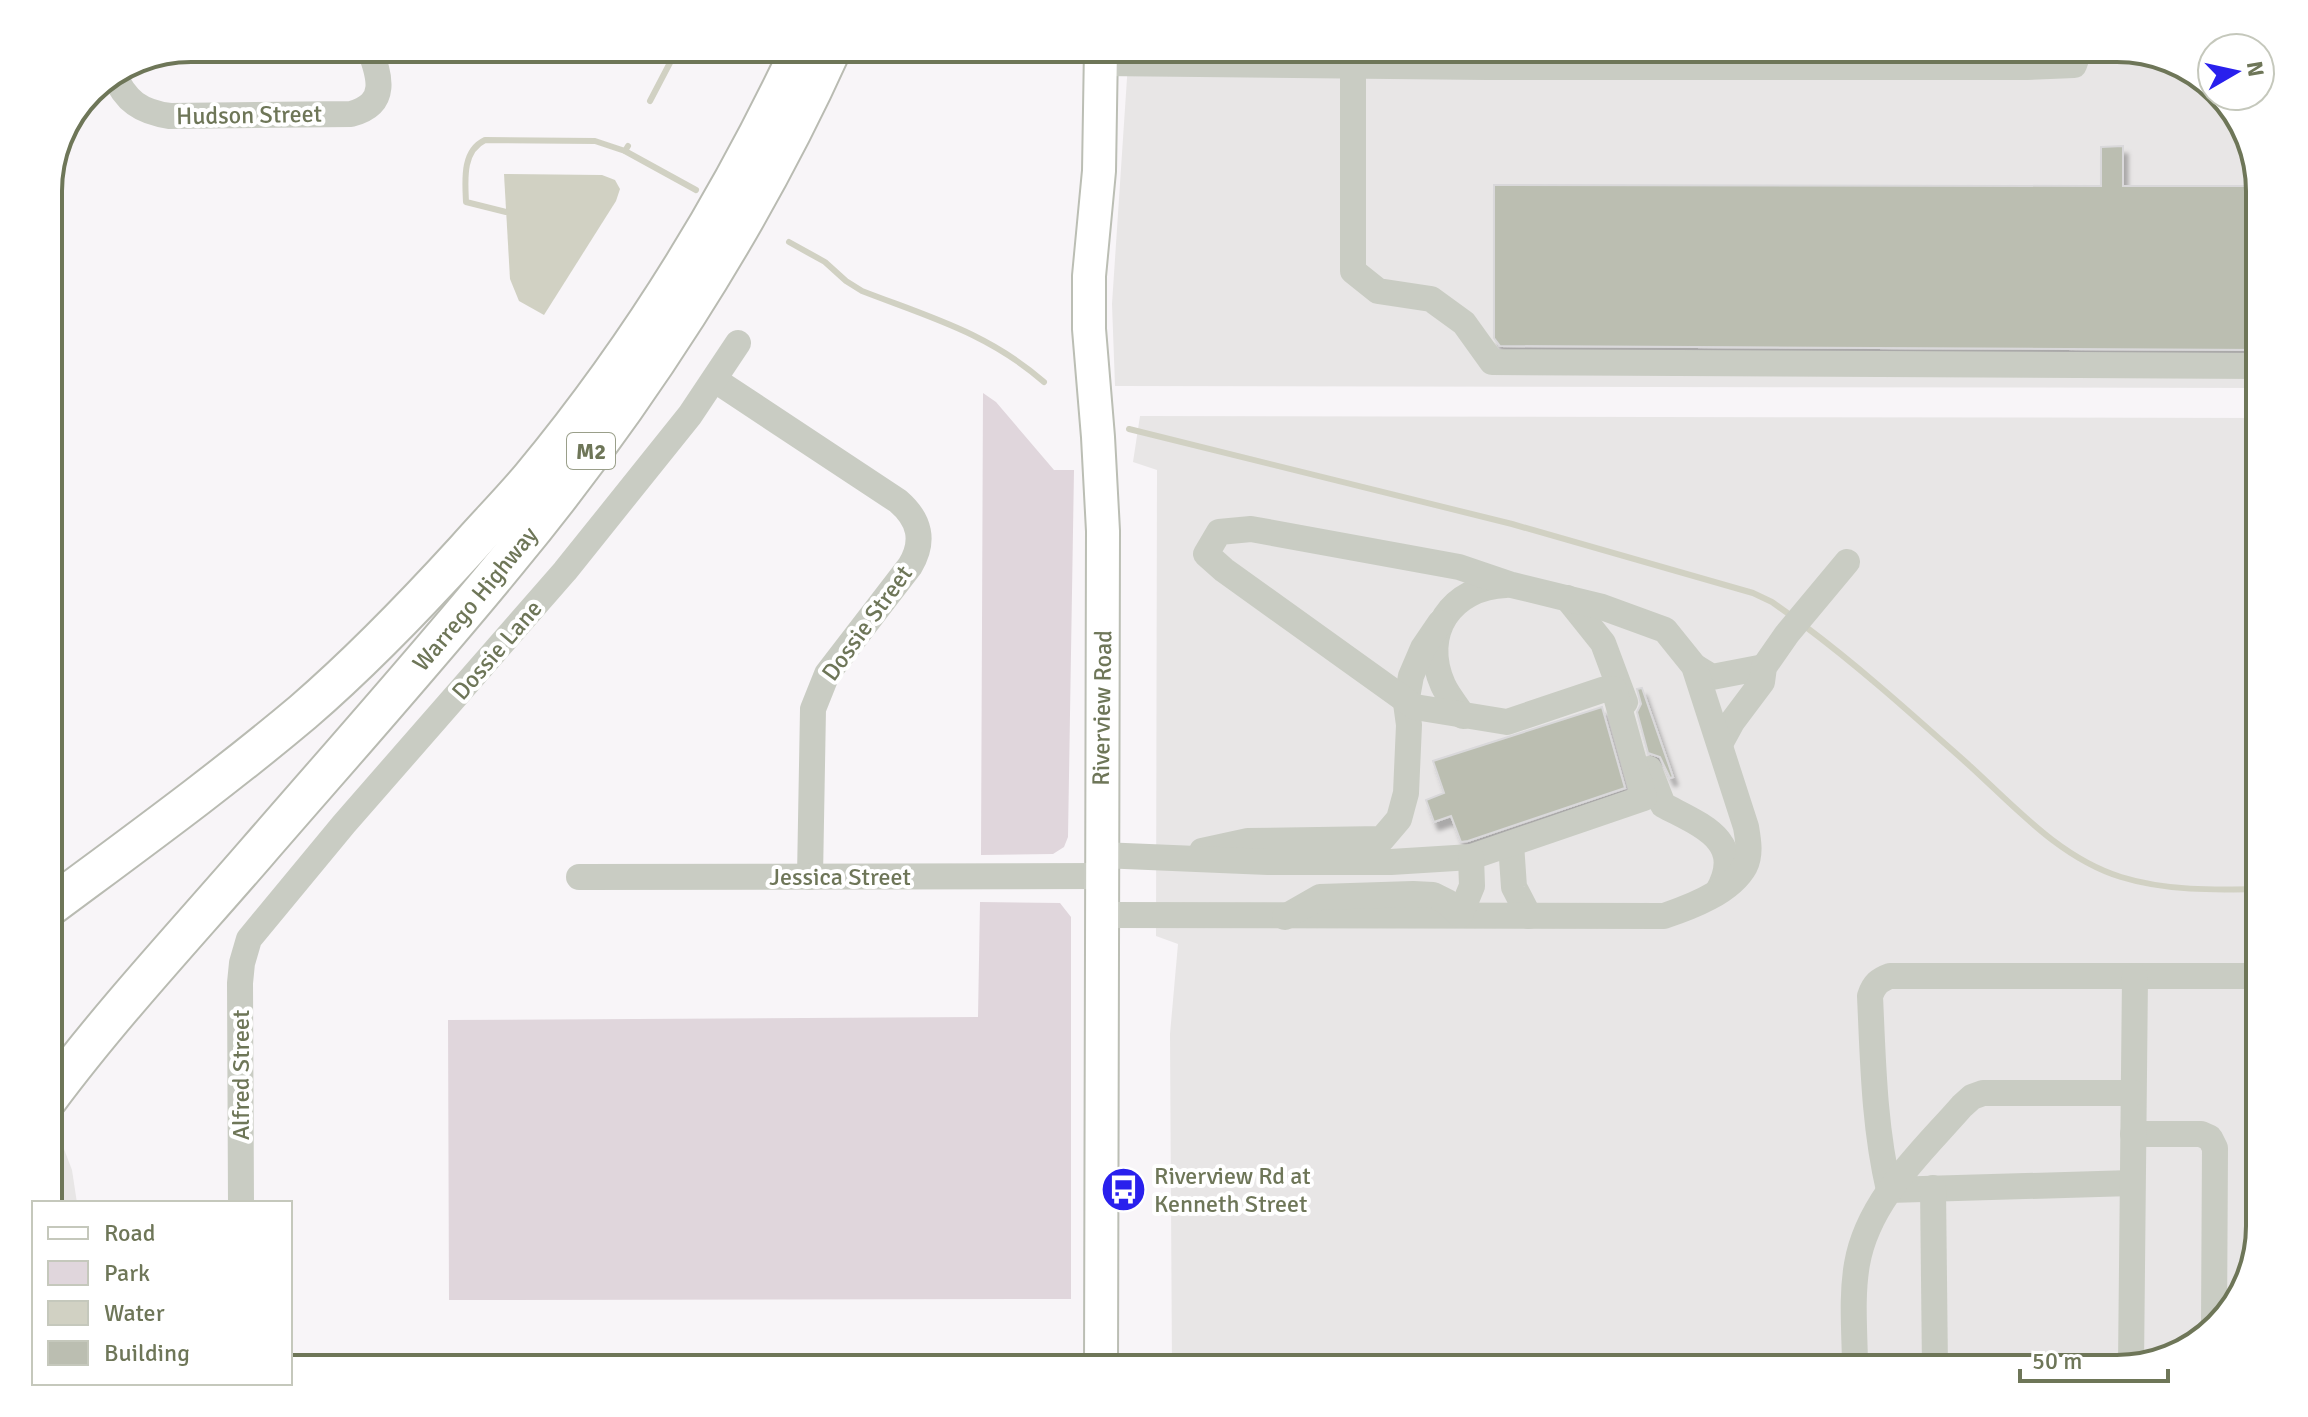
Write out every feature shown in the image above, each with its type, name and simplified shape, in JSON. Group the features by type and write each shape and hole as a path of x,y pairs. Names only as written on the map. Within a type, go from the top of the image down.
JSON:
{"highway":[{"name":"Warrego Highway","path":"62,897 183,809 304,711 420,601 530,478 644,327 733,178 794,62"},
{"name":"Warrego Highway","path":"62,1082 509,559 652,366 737,234 825,62"},
{"path":"737,234 765,218 849,62"}],"main road":[{"name":"Riverview Road","path":"1101,62 1099,171 1089,276 1089,329 1102,503 1101,1355"}],"street":[{"name":"Hudson Street","path":"120,85 142,110 170,116 351,114 361,111 374,100 379,90 374,62"},
{"path":"1369,62 1353,271 1378,291 1431,299 1464,323 1492,362 2246,366"},
{"path":"1557,62 2027,67 2074,65 2075,62"},
{"name":"Dossie Lane","path":"245,948 261,922 344,824 565,571 715,380 738,343"},
{"name":"Dossie Street","path":"715,380 898,501 908,510 919,532 916,555 910,566 827,674 818,691 812,725 810,877"},
{"path":"1463,716 1406,703 1215,562 1206,554 1219,532 1251,529 1459,567 1512,585 1602,607 1665,630 1694,666 1712,677 1764,667"},
{"path":"1720,744 1732,722 1762,682 1764,667 1847,562"},
{"path":"1188,857 1248,841 1382,839 1399,819 1406,793 1409,725 1406,703 1411,676 1423,648 1459,599 1489,586 1512,585"},
{"path":"1567,598 1603,643 1663,805 1711,831 1726,850 1727,875 1718,892"},
{"path":"1440,623 1436,651 1438,667 1443,685 1463,716"},
{"path":"1102,915 1664,916 1701,903 1718,892 1745,865 1749,846 1746,827 1694,666"},
{"name":"Jessica Street","path":"579,877 810,877 1101,866 1188,857 1268,862 1391,862 1471,857 1644,798 1614,689 1602,690 1507,722 1463,716"},
{"path":"1511,844 1514,887 1529,916"},
{"path":"1460,915 1472,886 1471,857"},
{"name":"Alfred Street","path":"241,1201 240,983 245,948"},
{"path":"1889,1190 1881,1156 1870,996 1880,980 1890,976 2246,976"},
{"path":"2131,1354 2135,976"},
{"path":"1855,1355 1857,1265 1864,1239 1889,1190 1972,1097 1983,1093 2133,1093"},
{"path":"2133,1134 2201,1134 2210,1138 2215,1148 2214,1310"},
{"path":"1889,1190 2132,1183"},
{"path":"1933,1188 1935,1355"}],"shaded area":[{"path":"1128,62 2134,63 2166,72 2196,90 2196,112 2219,112 2233,134 2244,166 2246,388 1115,386 1112,304"},
{"path":"1140,416 2246,418 2246,1226 2242,1259 2229,1290 2219,1304 2181,1338 2150,1351 2117,1355 1172,1355 1170,1034 1178,944 1156,936 1157,470 1133,462"},
{"path":"62,1144 72,1170 77,1201 62,1201"}],"green space":[{"path":"983,393 996,402 1054,470 1074,470 1068,837 1064,847 1053,854 981,855"},
{"path":"980,902 1060,903 1071,917 1071,1299 449,1300 448,1020 978,1017"}],"water":[{"path":"504,174 602,175 615,180 620,189 616,201 544,315 519,301 510,279"}],"building":[{"path":"2123,146 2123,186 2246,186 2246,350 1500,346 1494,338 1494,185 2101,186 2101,147"},
{"path":"1642,688 1673,777 1670,778 1660,757 1648,753 1637,712 1641,704 1637,689"},
{"path":"1602,707 1625,788 1468,841 1461,842 1451,816 1434,822 1426,800 1444,793 1433,761"}],"waterway":[{"path":"650,101 670,62"},
{"path":"506,212 466,202 469,159 472,151 485,140 595,141 625,151"},
{"path":"628,146 625,151 696,190"},
{"path":"789,242 825,262 862,291 979,339 1023,365 1044,382"},
{"path":"1129,429 1512,524 1753,593 1793,617"},
{"path":"1802,624 1888,693 2021,814 2078,857 2138,882 2173,887 2246,889"}],"place":[{"name":"Riverview Rd at Kenneth Street","path":"1123,1190"}]}
